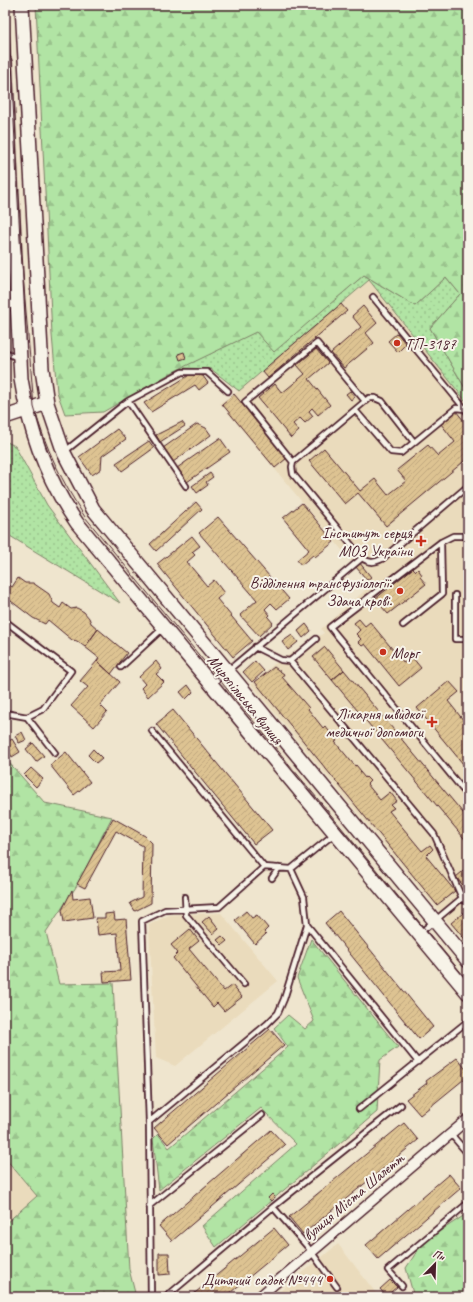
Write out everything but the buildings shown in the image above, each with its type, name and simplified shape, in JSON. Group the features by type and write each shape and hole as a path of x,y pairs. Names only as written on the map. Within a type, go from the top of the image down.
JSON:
{"street":[{"name":"Миропільська вулиця","path":"22,5 42,370 47,403 64,453 93,509 468,961"},
{"name":"Миропільська вулиця","path":"5,62 20,360 26,410 50,476 62,502 77,523 165,626 334,834 468,993"},
{"path":"5,417 47,403"},
{"name":"вулиця Міста Шалетт","path":"259,1297 468,1119"}],"lane":[{"path":"5,311 17,296"},
{"path":"374,297 466,411"},
{"path":"294,462 245,402 317,343 364,402"},
{"path":"5,352 20,360"},
{"path":"64,453 128,401 182,372 207,372 228,391"},
{"path":"414,442 382,401 375,398 368,398 294,462 292,467 294,474 362,558 371,562 382,559 468,486"},
{"path":"128,401 186,486"},
{"path":"355,410 391,452 401,453 456,408 466,411"},
{"path":"468,536 453,536 441,542 330,627 468,796"},
{"path":"403,625 442,594 441,542"},
{"path":"212,684 362,558"},
{"path":"455,595 455,639 468,639"},
{"path":"5,621 71,671 43,709 27,717"},
{"path":"121,667 165,626"},
{"path":"290,661 316,639"},
{"path":"255,647 281,660 290,661 434,834 462,898 468,903"},
{"path":"5,712 27,717 56,753"},
{"path":"152,731 264,867"},
{"path":"151,1297 149,1122 142,921 165,910 219,907 264,867 291,869 334,834"},
{"path":"272,878 279,868"},
{"path":"149,1122 267,1024 278,1013 284,999 307,925 304,897 291,869"},
{"path":"419,934 468,893"},
{"path":"185,897 186,915 244,984"},
{"path":"307,925 418,1062"},
{"path":"359,1110 468,1021"},
{"path":"166,1297 273,1207 401,1105"},
{"path":"149,1206 262,1115"},
{"path":"450,1133 468,1154"},
{"path":"402,1286 388,1270 468,1203"},
{"path":"273,1207 337,1286"}],"shaded area":[{"path":"369,280 465,400 468,398 468,946 251,684 273,665 324,633 321,629 371,585 220,403 239,391"},
{"path":"221,913 278,981 175,1066 156,1058 149,925 169,915"},
{"path":"5,1158 37,1196 5,1224"},
{"name":"Дитячий садок №444","path":"338,1244 379,1297 273,1297"}],"green space":[{"path":"36,5 468,5 468,393 430,328 460,294 446,277 415,306 364,275 274,352 256,332 171,373 103,412 65,414 57,392 52,335"},
{"path":"364,275 415,306 446,277 460,294 430,328 468,393 468,398 465,400 369,280 239,391 211,369 180,368 257,331 274,351"},
{"path":"5,441 15,446 47,505 120,603 5,533"},
{"path":"5,758 45,803 112,817 76,887 46,932 59,984 113,983 129,1269 136,1297 5,1297 5,1224 37,1196 5,1158"},
{"path":"311,939 398,1047 380,1060 377,1112 216,1247 202,1226 296,1144 261,1108 159,1190 153,1139 158,1134 169,1148 288,1047 274,1028 288,1015 305,1029 314,1021 297,978"},
{"path":"468,1213 468,1297 436,1297 437,1294 427,1297 414,1297 406,1268 423,1242"}],"tram line":[{"path":"8,5 20,240 34,407 43,436 55,464 85,517 468,981"}],"place":[{"name":"ТП-3187","path":"397,343"},
{"name":"Інститут серця МОЗ України","path":"421,541"},
{"name":"Відділення трансфузіології. Здача крові.","path":"400,591"},
{"name":"Морг","path":"383,652"},
{"name":"Лікарня швидкої медичної допомоги","path":"432,722"},
{"name":"Дитячий садок №444","path":"330,1279"}]}
